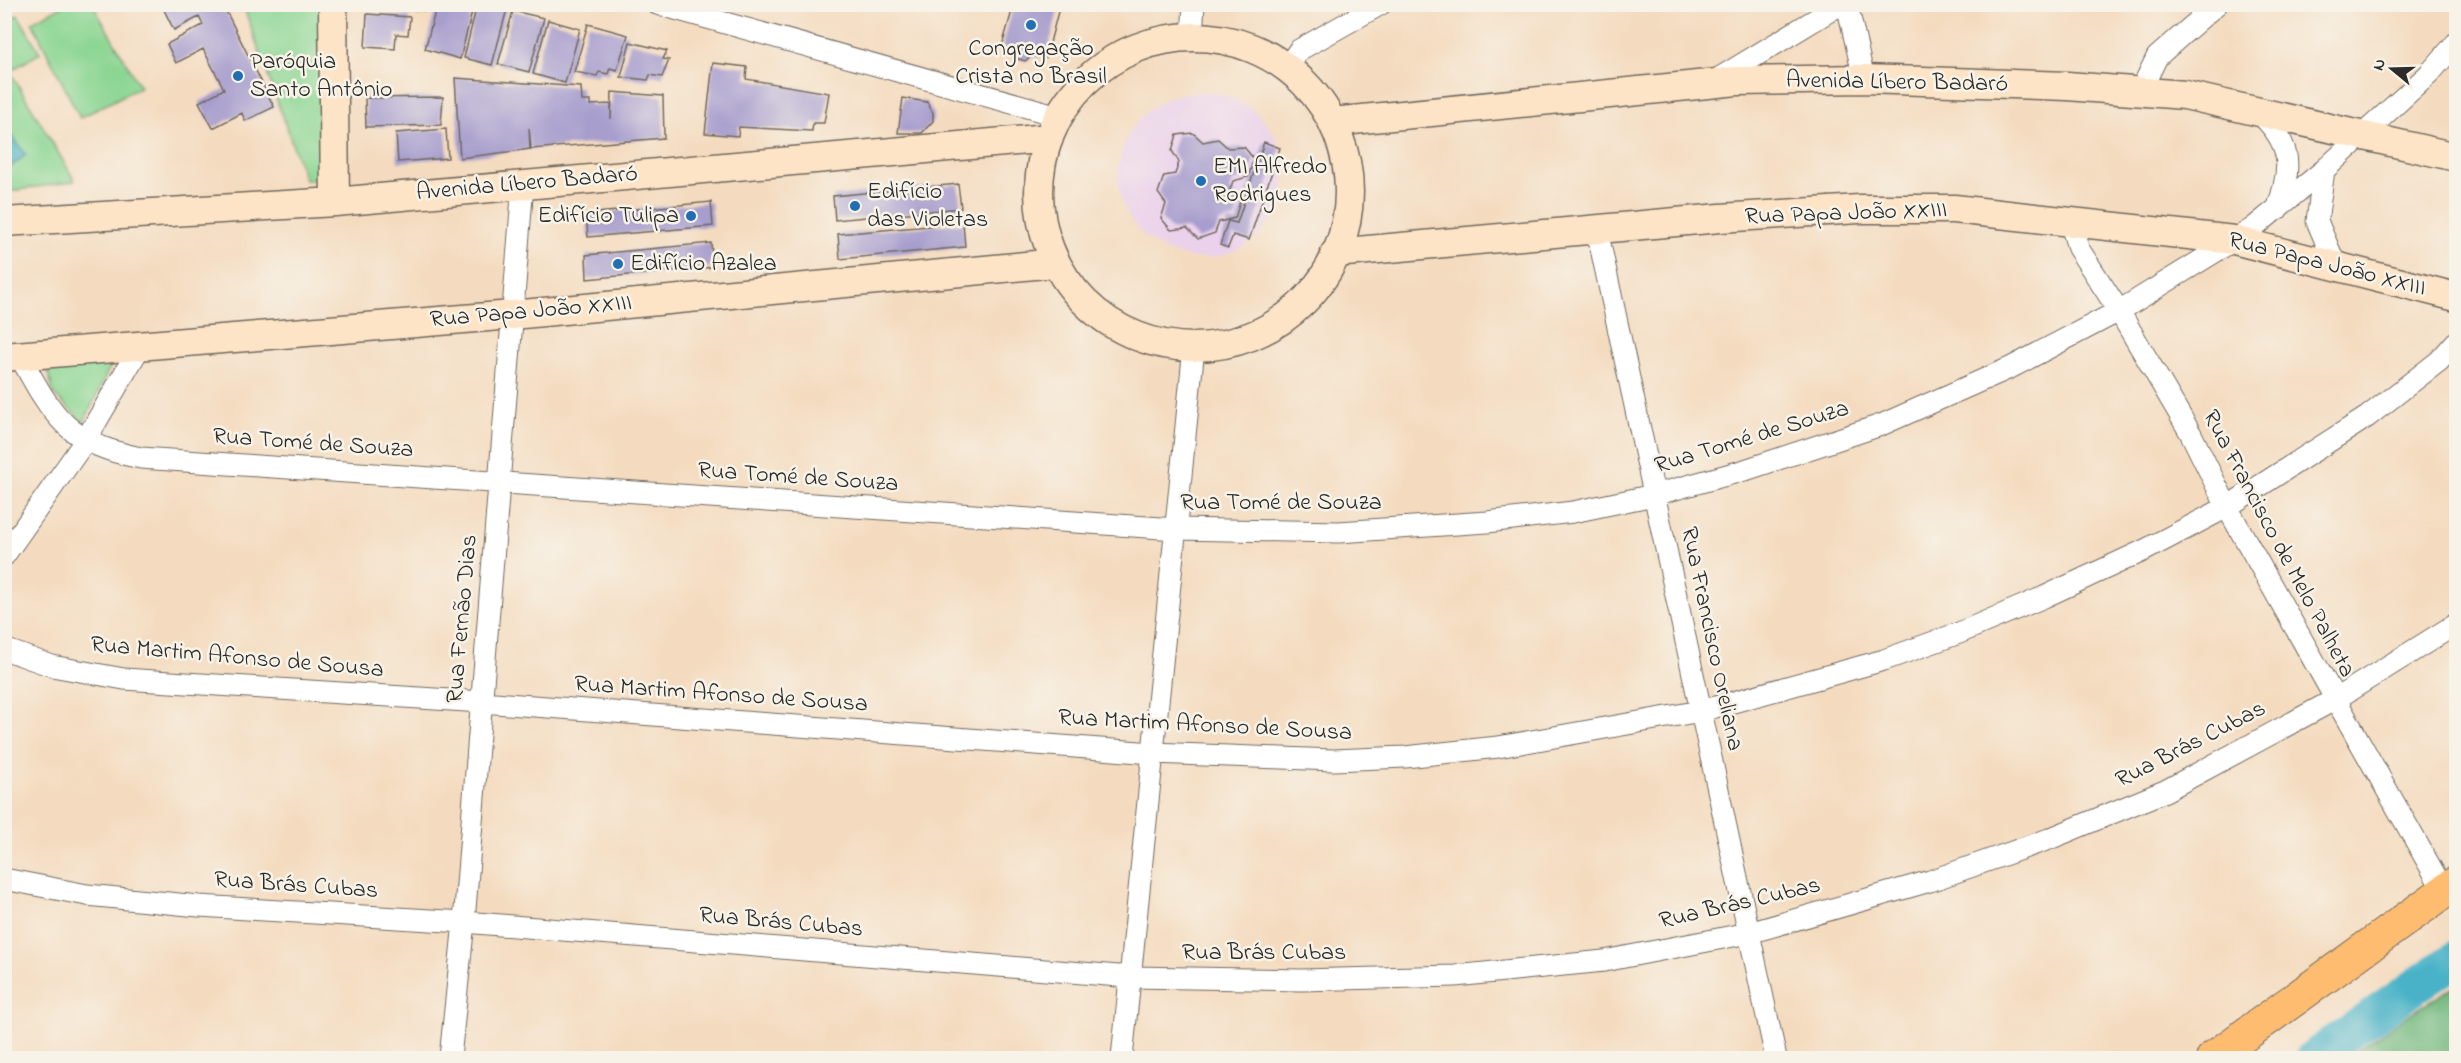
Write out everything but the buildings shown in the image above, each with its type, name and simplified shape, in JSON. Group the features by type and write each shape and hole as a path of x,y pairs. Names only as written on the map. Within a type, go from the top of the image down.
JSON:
{"main road":[{"path":"2213,1059 2450,887"}],"street":[{"path":"333,4 335,202"},
{"path":"1192,36 1194,4"},
{"path":"1287,67 1299,50 1381,4"},
{"path":"1710,84 1841,4"},
{"path":"1847,4 1864,79"},
{"path":"2140,92 2157,57 2217,4"},
{"path":"667,6 1054,127"},
{"path":"1192,36 1243,43 1287,67 1311,88 1333,122 1345,152 1350,194 1343,236 1325,275 1298,308 1262,332 1221,345 1194,347 1141,338 1107,321 1078,295 1056,263 1042,223 1040,180 1054,127 1078,89 1102,67 1120,56 1160,40 1192,36"},
{"name":"Rua Tomé de Souza","path":"12,357 62,422 85,441 108,452 141,458 1176,529 1339,532 1409,529 1573,512 1654,495 1745,470 1881,425 2012,367 2119,311 2276,212 2429,74 2457,44"},
{"name":"Avenida Líbero Badaró","path":"1333,122 1710,84 1864,79 2067,86 2185,95 2457,157"},
{"path":"2257,112 2275,128 2284,143 2288,167 2285,188 2276,212"},
{"name":"Avenida Líbero Badaró","path":"4,222 335,202 1054,127"},
{"path":"2324,170 2317,221 2336,266"},
{"name":"Rua Fernão Dias","path":"450,1059 464,922 523,184"},
{"name":"Rua Papa João XXIII","path":"1335,253 1859,209 1954,209 2070,220 2234,240 2457,297"},
{"name":"Rua Francisco de Melo Palheta","path":"2070,220 2078,248 2119,311 2191,434 2227,507 2334,700 2450,887"},
{"name":"Rua Francisco Oreliana","path":"1597,230 1776,1059"},
{"name":"Rua Papa João XXIII","path":"12,357 512,315 1056,263"},
{"name":"Rua Martim Afonso de Sousa","path":"4,650 52,666 124,679 482,702 1153,753 1333,760 1405,757 1498,747 1701,711 1884,660 1959,633 2145,550 2227,507 2367,417 2439,361 2457,342"},
{"path":"4,556 85,441 141,345"},
{"path":"1122,1059 1194,347"},
{"name":"Rua Brás Cubas","path":"4,879 87,895 199,906 464,922 1131,977 1301,980 1455,976 1604,961 1749,933 1930,880 2049,839 2165,791 2334,700 2457,624"}],"shaded area":[{"name":"EMI Alfredo Rodrigues","path":"1201,92 1233,98 1260,116 1278,143 1284,175 1278,207 1260,234 1233,252 1201,258 1169,252 1142,234 1124,207 1118,175 1124,143 1142,116 1169,98"}],"green space":[{"path":"64,5 93,5 140,87 80,118 32,22"},
{"path":"243,5 323,5 324,180 305,180"},
{"path":"18,15 40,53 12,70 5,55 5,22"},
{"path":"5,63 75,181 5,192"},
{"path":"46,365 111,365 84,422 54,395"},
{"path":"2456,985 2456,1058 2348,1058 2399,1021"}],"water":[{"path":"5,126 26,155 4,171"}],"waterway":[{"path":"2313,1058 2456,958"}],"place":[{"name":"Congregação Crista no Brasil","path":"1031,25"},
{"name":"Paróquia Santo Antônio","path":"238,76"},
{"name":"EMI Alfredo Rodrigues","path":"1201,181"},
{"name":"Edifício das Violetas","path":"855,206"},
{"name":"Edifício Tulipa","path":"691,216"},
{"name":"Edifício Azalea","path":"618,264"}]}
